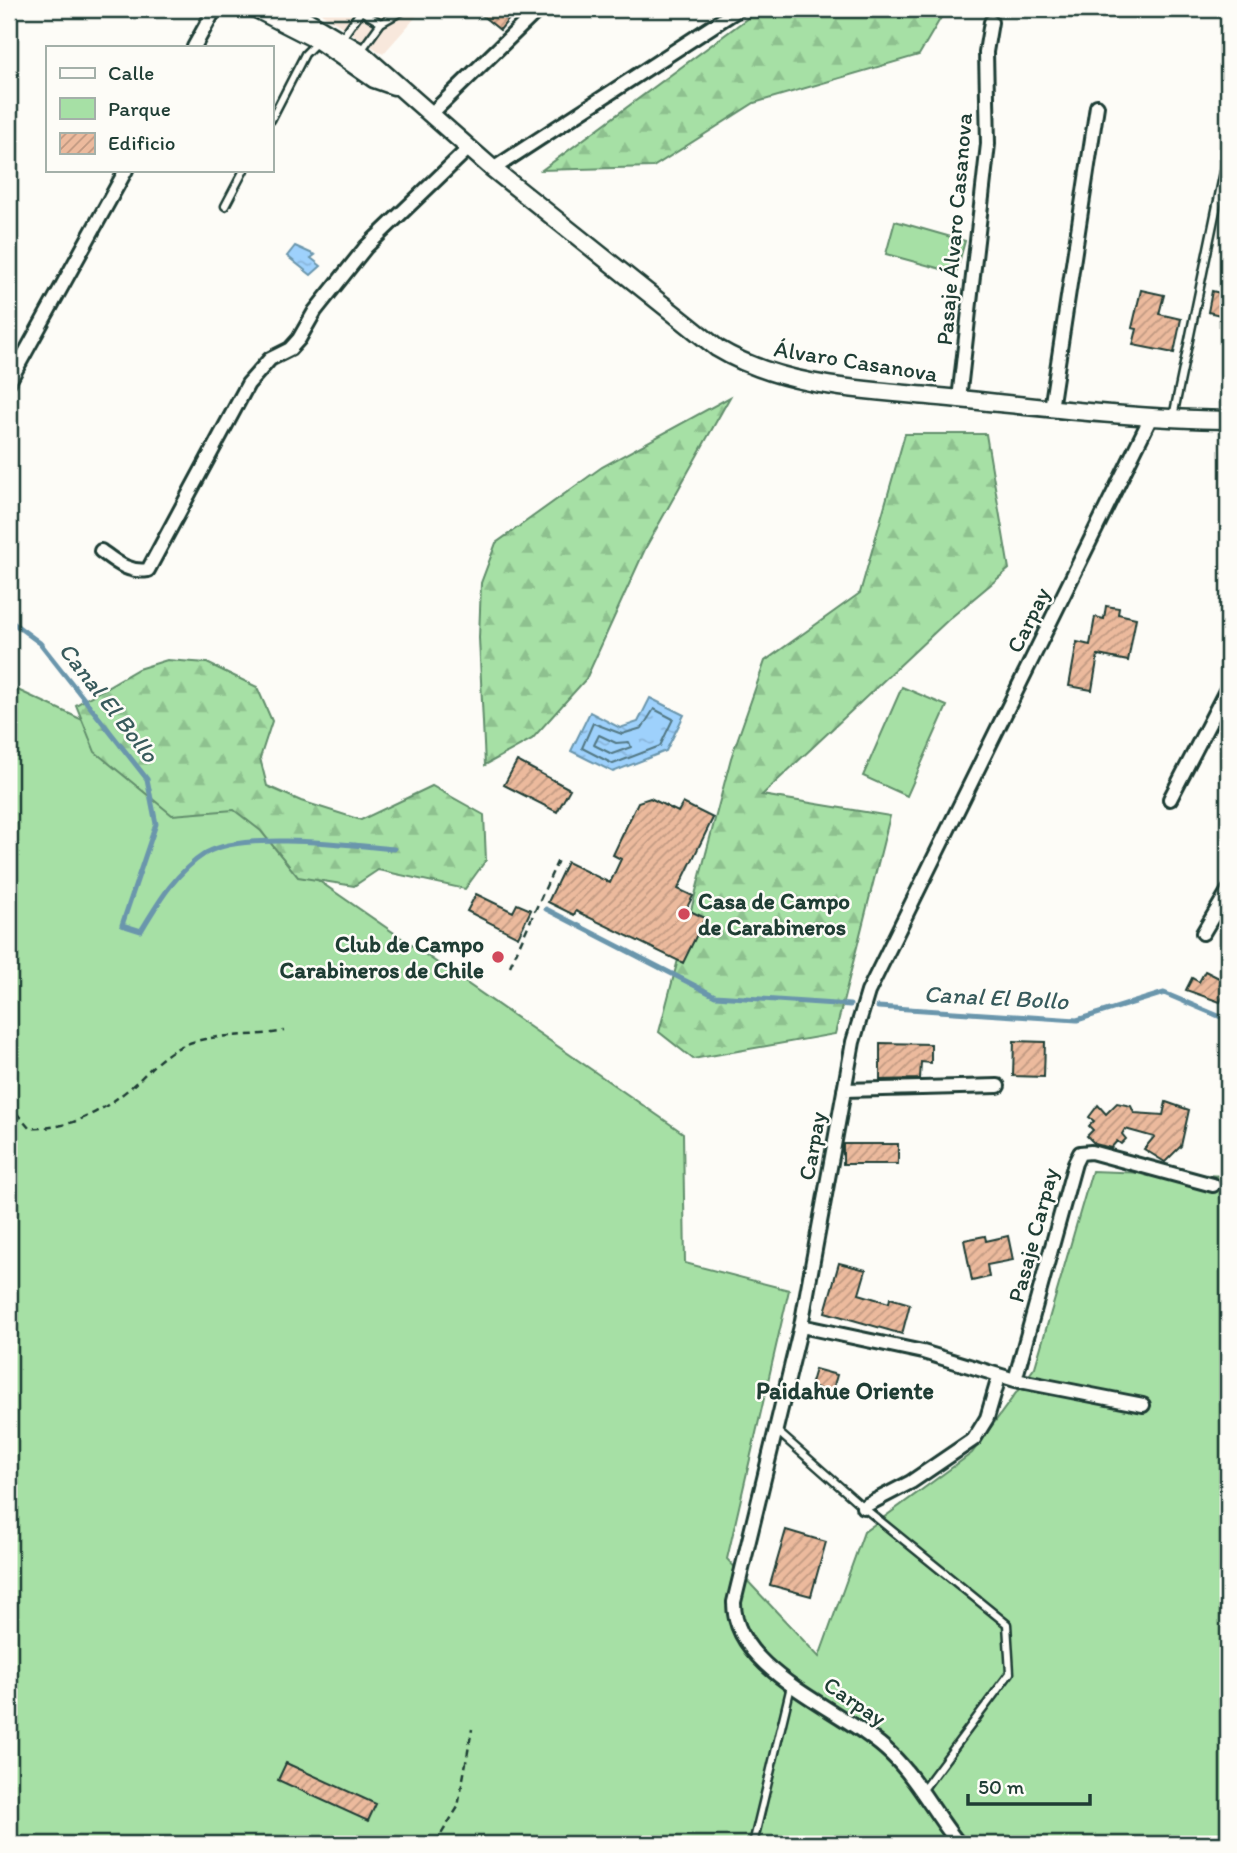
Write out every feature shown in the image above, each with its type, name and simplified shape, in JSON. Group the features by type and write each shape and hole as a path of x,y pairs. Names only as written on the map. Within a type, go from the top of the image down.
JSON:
{"street":[{"path":"195,46 215,9"},
{"name":"Álvaro Casanova","path":"256,9 319,41 374,79 406,91"},
{"name":"Álvaro Casanova","path":"288,9 360,52 493,169 717,348 741,363 779,376 815,382 959,399 1151,417 1228,420"},
{"path":"432,113 539,9"},
{"path":"493,169 738,9"},
{"name":"Pasaje Álvaro Casanova","path":"959,399 988,144 986,52 991,22"},
{"path":"1051,409 1097,106"},
{"path":"101,551 130,569 148,570 248,384 270,359 289,349 299,339 315,311 366,247 469,148"},
{"path":"9,382 126,172"},
{"name":"Carpay","path":"959,1844 905,1768 879,1742 749,1650 739,1632 734,1612 801,1326 853,1042 868,992 1151,417"},
{"path":"1170,799 1228,687"},
{"path":"1203,933 1228,891"},
{"path":"844,1090 998,1086"},
{"name":"Pasaje Carpay","path":"1015,1380 1074,1163 1080,1153 1091,1152 1213,1185"},
{"path":"801,1326 923,1352 999,1377 1143,1405"},
{"path":"863,1507 911,1482 974,1439 986,1418 999,1377"}],"lane":[{"path":"360,52 381,23 406,9"},
{"path":"273,116 305,54 319,41 342,39 361,10 381,23"},
{"path":"1173,418 1228,152"},
{"path":"225,206 243,172"},
{"path":"775,1430 863,1507 1007,1624 1010,1673 921,1792"},
{"path":"753,1844 792,1683"}],"path":[{"path":"510,966 558,860"},
{"path":"9,1104 29,1128 52,1129 95,1114 161,1059 184,1045 219,1035 258,1036 284,1031"},
{"path":"435,1844 458,1807 472,1729"}],"shaded area":[{"path":"315,9 423,9 383,54"}],"green space":[{"path":"760,9 946,9 919,55 754,103 653,167 542,170"},
{"path":"895,221 965,241 956,273 886,254"},
{"path":"730,397 646,547 586,679 532,739 485,765 479,638 481,583 496,543 602,467"},
{"path":"905,434 986,434 1009,569 948,620 762,795 890,816 835,1034 693,1059 659,1032 731,758 765,661 860,593"},
{"path":"167,660 207,663 257,687 272,721 260,758 267,786 301,801 361,820 432,786 484,815 486,860 465,889 378,870 354,886 298,877 261,831 234,810 172,815 95,752 76,705 138,669"},
{"path":"9,686 256,800 309,874 683,1133 685,1263 789,1290 727,1559 819,1657 864,1532 972,1453 1035,1367 1092,1171 1228,1176 1228,1844 9,1844"},
{"path":"902,687 947,706 907,796 863,776"}],"water":[{"path":"295,246 315,255 311,258 321,266 311,275 287,256"},
{"path":"650,698 684,715 666,751 613,772 571,751 590,712 620,728 638,722"}],"building":[{"path":"474,9 517,9 500,30"},
{"path":"1141,290 1164,295 1159,314 1181,319 1174,353 1133,345 1137,329 1132,328"},
{"path":"1212,291 1228,295 1228,317 1208,312"},
{"path":"1106,606 1119,608 1118,614 1136,618 1128,661 1098,655 1092,690 1069,686 1077,642 1090,645 1095,617 1104,619"},
{"path":"517,761 570,789 557,812 504,785"},
{"path":"650,798 678,812 683,803 713,818 678,889 693,896 686,909 705,918 683,963 576,911 574,915 548,902 567,862 610,883 621,859 613,855 638,802"},
{"path":"476,894 513,912 517,904 531,910 518,937 467,911"},
{"path":"1205,971 1223,980 1220,985 1227,989 1220,1002 1186,990 1192,978 1199,982"},
{"path":"1014,1041 1045,1042 1044,1077 1013,1076"},
{"path":"880,1043 931,1044 931,1063 921,1062 920,1079 880,1080"},
{"path":"1166,1102 1189,1110 1181,1146 1165,1162 1144,1149 1154,1137 1125,1129 1122,1134 1126,1139 1121,1144 1117,1141 1111,1148 1095,1144 1087,1136 1093,1130 1089,1126 1094,1121 1089,1117 1098,1105 1106,1114 1117,1103 1131,1106 1134,1113 1163,1115"},
{"path":"843,1144 898,1144 898,1164 843,1164"},
{"path":"985,1236 986,1241 1008,1236 1013,1260 987,1265 989,1277 972,1281 964,1240"},
{"path":"839,1263 866,1270 859,1294 889,1303 890,1298 910,1304 902,1334 825,1312"},
{"path":"815,1369 837,1375 832,1393 810,1386"},
{"path":"786,1530 826,1542 811,1596 770,1585"},
{"path":"286,1763 376,1804 368,1821 278,1780"}],"waterway":[{"name":"Canal El Bollo","path":"9,620 40,643 147,779 156,824 122,925 141,931 177,878 206,853 223,846 298,841 394,849"},
{"name":"Canal El Bollo","path":"546,909 715,996 850,1005"},
{"name":"Canal El Bollo","path":"878,1007 1077,1020 1164,993 1228,1020"}],"place":[{"name":"Casa de Campo de Carabineros","path":"684,914"},
{"name":"Club de Campo Carabineros de Chile","path":"498,957"}],"district":[{"name":"Paidahue Oriente","path":"845,1390"}]}
